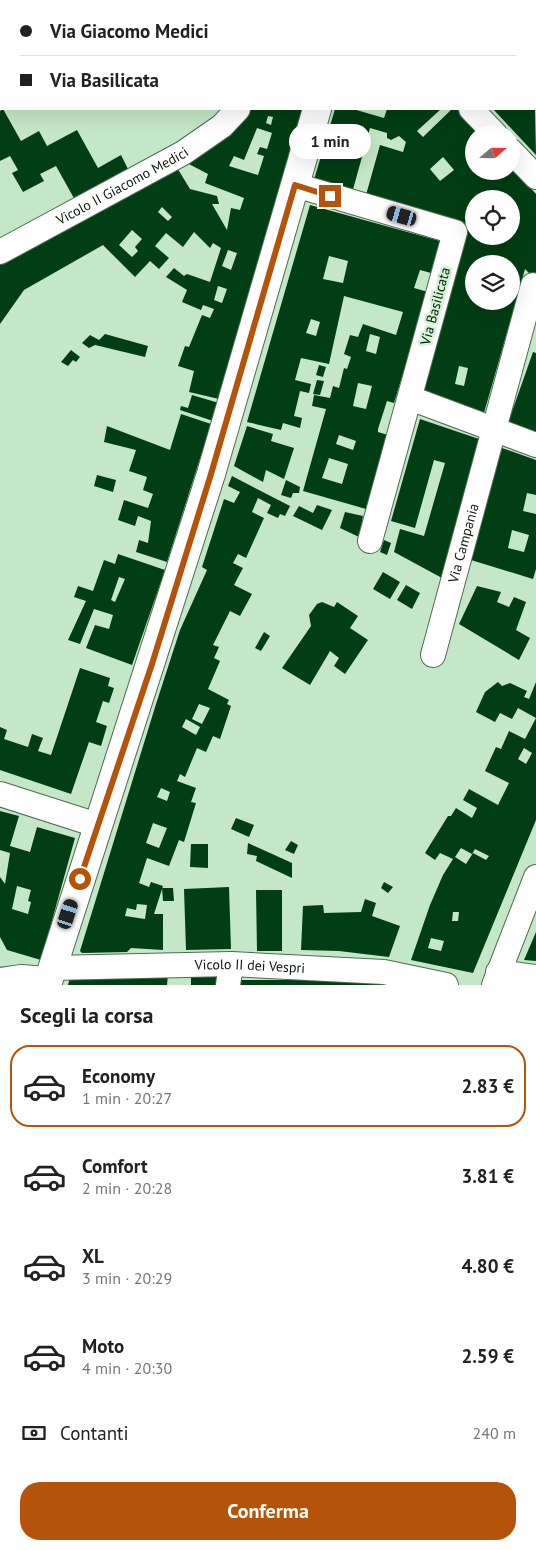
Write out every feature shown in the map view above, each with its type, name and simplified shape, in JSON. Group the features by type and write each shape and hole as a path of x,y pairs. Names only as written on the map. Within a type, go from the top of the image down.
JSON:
{"street":[{"name":"Vicolo II Giacomo Medici","path":"0,252 183,152 222,126 237,110"},
{"path":"49,977 97,825 152,664 211,474 317,110"},
{"path":"472,110 486,125"},
{"path":"520,160 536,177"},
{"name":"Via Basilicata","path":"295,185 455,232 370,541"},
{"name":"Via Campania","path":"433,655 533,285"},
{"path":"410,398 536,445"},
{"path":"0,794 97,825"},
{"path":"536,877 496,978 536,977"},
{"name":"Vicolo II dei Vespri","path":"3,973 49,977 384,972 446,985"}],"building":[{"path":"4,110 21,141 39,131 47,146 77,130 98,168 121,155 129,171 75,200 56,166 40,174 44,181 23,192 12,173 18,170 10,156 0,161 0,111"},
{"path":"246,110 303,110 219,399 189,392 194,371 178,366 185,346 189,347 202,315 210,318 214,309 203,305 201,310 182,302 187,290 166,277 174,268 184,276 187,274 210,282 221,248 213,243 210,248 194,232 183,247 166,233 155,246 169,258 159,269 150,261 135,277 103,245 24,290 0,324 0,264 176,166 190,189 217,196 219,204 212,204 227,230 231,208 240,210 244,198 205,183 208,174 185,162","holes":["268,116 273,117 271,125 266,123","257,128 272,133 267,149 260,147 257,154 264,156 258,175 229,166 234,156 244,160","162,207 172,217 168,221 158,212","132,230 142,239 135,247 138,251 132,257 119,245","228,250 237,253 231,270 222,266","218,286 227,289 222,303 214,300"]},
{"path":"335,110 356,110 384,118 387,110 440,110 417,131 423,137 451,110 458,110 472,125 465,125 465,180 520,180 520,177 536,194 536,280 525,269 520,287 520,255 465,255 465,310 513,310 484,413 423,393 465,243 465,245 520,245 520,190 465,190 465,224 366,195 380,145 403,152 406,142 399,136 391,140 387,138 387,133 370,128 352,193 313,183","holes":["443,157 454,170 440,181 430,169","459,366 468,368 464,386 455,384"]},
{"path":"494,110 535,110 536,155 520,138 520,125 508,125"},
{"path":"310,205 440,241 431,273 420,270 414,288 428,292 394,403 387,401 378,429 378,432 388,435 366,509 303,491 326,409 312,406 314,395 330,398 333,386 339,388 344,368 347,369 351,357 344,354 350,335 358,337 363,324 396,335 403,312 344,296 329,364 301,358 295,380 311,384 309,393 300,391 294,416 302,418 300,428 283,423 281,430 247,422","holes":["329,256 348,261 343,283 323,279","311,319 320,322 316,336 306,333","370,334 380,337 376,354 366,351","358,383 372,386 366,409 353,406","339,435 356,441 353,450 336,444","329,458 348,464 342,484 322,478"]},
{"path":"105,334 148,346 145,357 95,345 89,348 82,343 90,335 99,340"},
{"path":"71,350 80,357 76,362 73,360 68,366 61,362"},
{"path":"533,352 536,353 536,433 508,423"},
{"path":"319,365 326,367 323,377 316,375"},
{"path":"317,380 324,381 320,395 313,394"},
{"path":"192,395 219,403 213,421 180,410 181,406 188,408"},
{"path":"181,414 211,424 167,562 136,552 139,540 148,543 151,521 138,516 135,526 118,520 124,500 148,508 153,494 143,490 147,477 129,471 136,450 104,442 107,426 170,450"},
{"path":"420,419 479,439 442,578 394,552 400,529 424,536 445,463 434,460 415,528 391,521"},
{"path":"247,426 273,434 271,441 294,448 284,479 266,470 263,482 234,466"},
{"path":"502,448 536,460 536,495 527,493 523,511 536,514 536,569 533,579 471,560","holes":["512,530 529,535 524,552 508,548"]},
{"path":"97,475 116,480 113,492 94,486"},
{"path":"232,476 290,506 285,516 280,514 278,518 267,513 271,505 258,498 252,512 264,518 246,558 238,554 233,563 243,568 234,585 252,594 240,616 230,611 213,645 219,647 214,658 220,661 208,689 229,700 227,704 231,706 220,739 213,736 206,752 197,748 185,777 180,774 177,781 196,788 191,802 196,803 184,842 179,840 169,866 147,858 139,883 149,887 151,882 163,886 154,914 163,914 163,950 131,948 127,952 82,953 80,951 180,630 207,570 202,567 224,499 234,503 240,492 228,486","holes":["199,704 210,708 202,724 192,719","186,719 200,727 196,735 182,727","161,788 170,792 167,801 157,797","153,823 167,828 159,848 146,843","137,904 147,905 145,919 125,916 127,908 136,910"]},
{"path":"286,480 300,487 299,493 293,493 291,498 281,495"},
{"path":"317,505 332,510 322,530 293,516 299,506 313,513"},
{"path":"345,512 363,516 359,537 340,528"},
{"path":"384,540 391,543 387,555 380,552"},
{"path":"118,554 165,570 132,665 86,648 95,625 109,629 113,615 94,609 80,644 68,640 86,601 74,597 78,586 93,591 104,560 115,564","holes":["119,577 125,579 115,602 111,600"]},
{"path":"383,572 400,582 390,599 373,589"},
{"path":"406,585 420,593 412,609 397,600"},
{"path":"477,586 501,592 497,602 509,607 514,597 526,602 516,630 530,638 519,660 459,624"},
{"path":"322,602 334,607 337,602 358,616 350,628 368,640 345,674 334,666 339,658 330,651 310,685 282,668 311,626 309,615 317,604"},
{"path":"264,632 270,636 261,651 255,648"},
{"path":"80,668 110,678 108,686 114,688 109,703 103,701 96,722 107,726 101,746 89,742 71,794 0,770 0,727 7,730 4,739 28,747 32,734 43,738 38,751 51,755"},
{"path":"498,682 502,686 510,683 527,691 524,697 529,699 536,682 536,718 518,708 512,719 500,713 495,722 476,712 485,692"},
{"path":"536,718 536,820 473,973 411,960 430,905 443,875 453,859 440,853 435,860 425,853 448,816 451,816 456,808 472,818 477,808 463,800 469,789 498,805 509,783 485,771 496,747 501,749 509,731 525,739","holes":["524,748 532,753 526,764 518,759","461,848 472,854 475,849 489,856 486,860 473,853 466,864 455,857","453,912 459,912 458,921 452,921","431,938 444,941 441,951 428,948"]},
{"path":"0,811 19,816 10,846 30,852 37,827 75,838 41,960 7,950 0,937 0,877 5,884 10,853 0,850","holes":["17,886 31,890 28,901 31,902 28,914 12,909"]},
{"path":"236,818 254,825 249,837 231,829"},
{"path":"291,841 298,845 294,854 285,850"},
{"path":"248,843 292,863 292,878 256,861 257,856 247,854"},
{"path":"191,844 208,844 208,868 190,867"},
{"path":"384,882 393,887 388,893 381,888"},
{"path":"229,887 231,949 186,950 184,889"},
{"path":"162,888 173,888 174,901 163,901"},
{"path":"256,890 282,890 282,951 257,951"},
{"path":"365,899 376,903 372,916 400,926 389,957 339,951 301,950 303,906 323,905 324,913 361,912"},
{"path":"536,932 536,961 524,960"},
{"path":"71,973 168,975 167,985 68,985"},
{"path":"191,974 220,975 218,985 191,985"},
{"path":"344,976 385,985 237,985 238,980 341,980"}],"route":[{"path":"80,879 152,664 211,474 295,185 330,196"}]}
